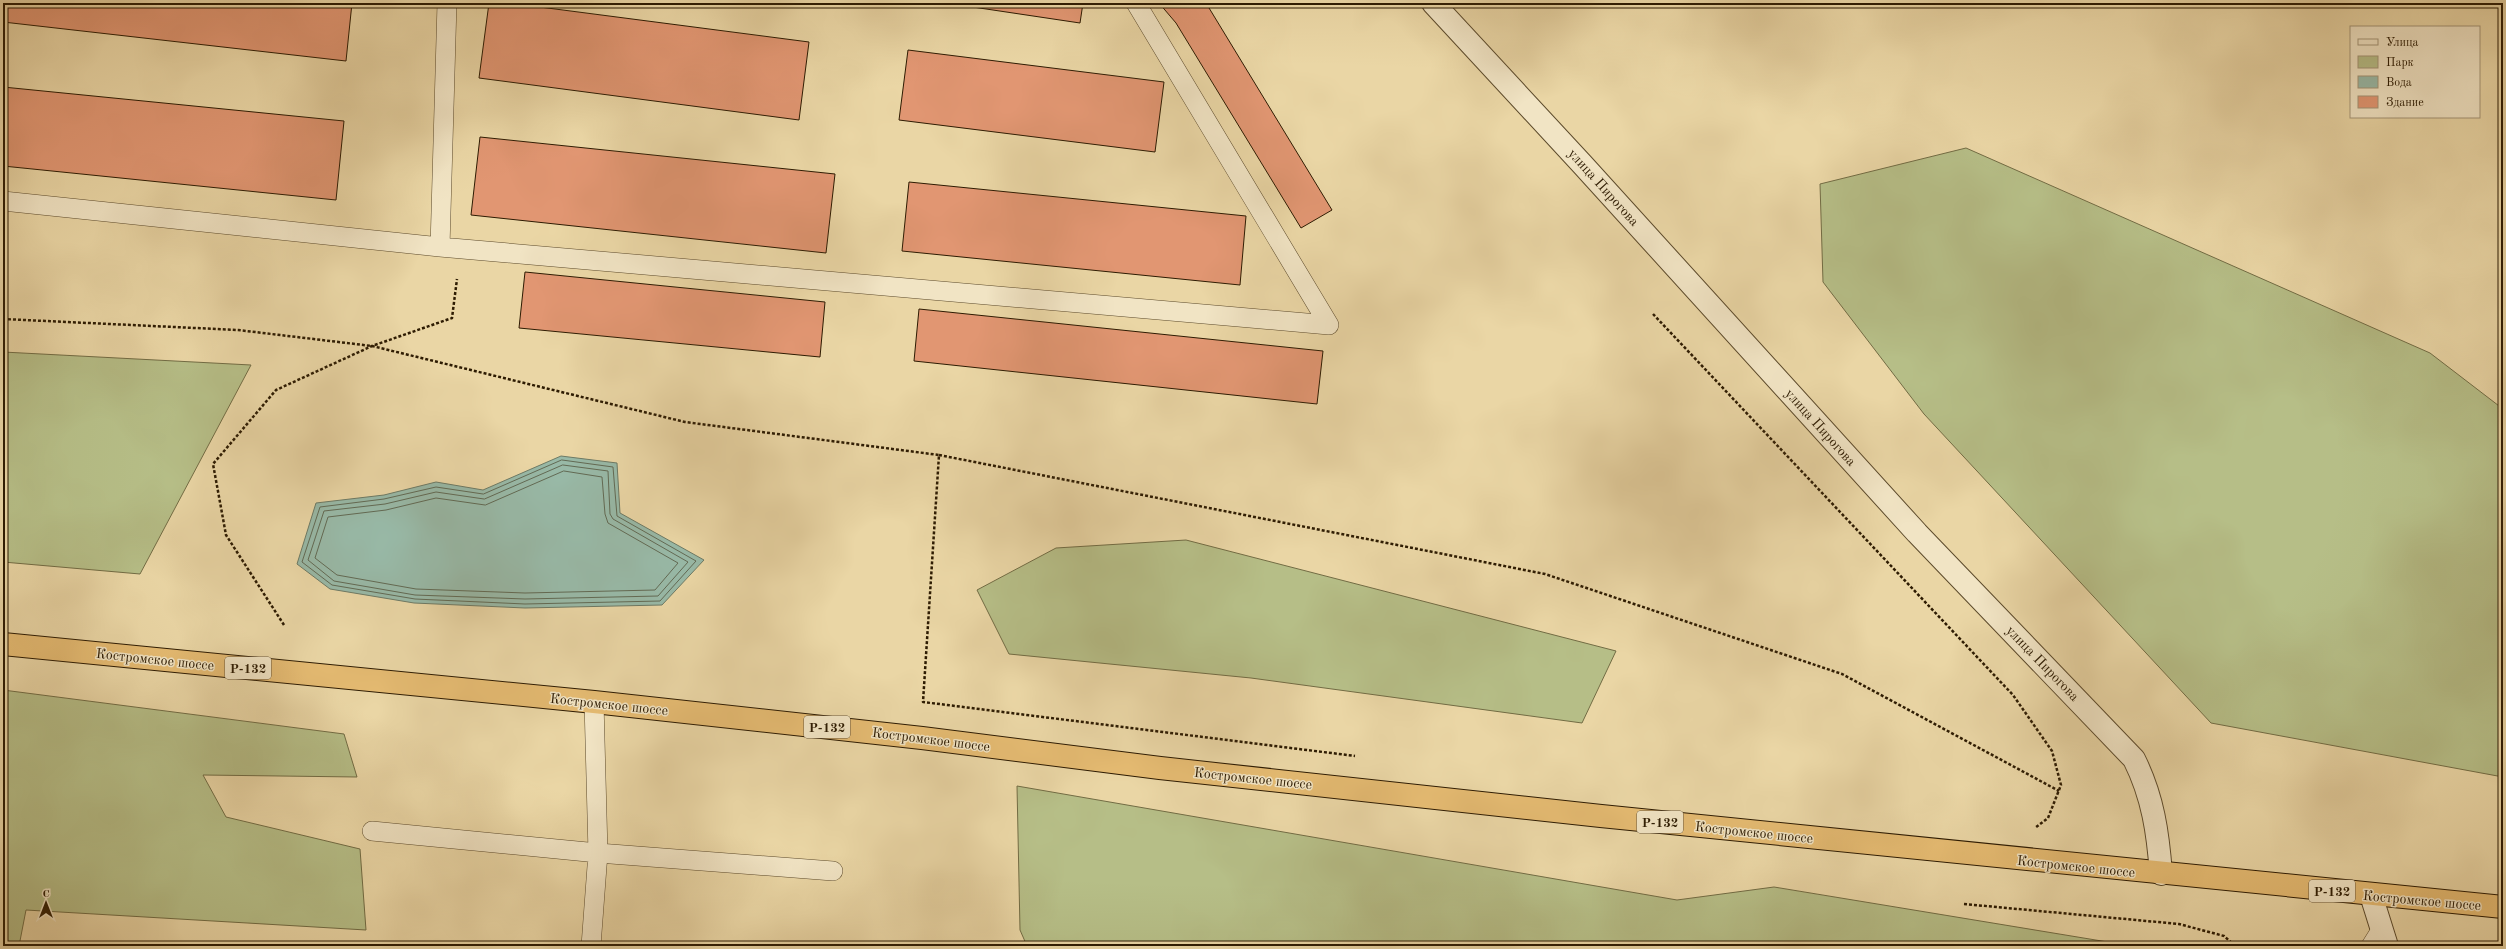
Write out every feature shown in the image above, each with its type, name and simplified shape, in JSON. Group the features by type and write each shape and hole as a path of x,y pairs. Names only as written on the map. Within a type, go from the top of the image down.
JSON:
{"highway":[{"name":"Костромское шоссе","path":"3,644 594,702 922,738 1160,768 2161,874 2503,908"}],"street":[{"name":"улица Пирогова","path":"1433,3 1582,164 1917,533 2134,759 2146,782 2154,810 2161,874"},
{"path":"2370,895 2379,941"}],"lane":[{"path":"440,247 447,3"},
{"path":"3,201 440,247 1329,325 1136,3"},
{"path":"591,946 598,852 594,702"},
{"path":"372,831 598,852 832,870"}],"path":[{"path":"284,625 226,535 213,464 276,390 372,346 452,318 458,268 440,247"},
{"path":"1653,314 2013,695 2052,751 2061,785 2048,818 2036,828 2028,828"},
{"path":"3,319 238,330 372,346 685,422 939,455 1545,574 1842,674 2059,791"},
{"path":"939,455 923,702 1357,756"},
{"path":"1964,904 2179,924 2224,936 2235,946"}],"green space":[{"path":"1966,148 2430,353 2503,409 2503,777 2211,723 1924,414 1823,282 1820,184"},
{"path":"3,352 251,365 140,574 3,562"},
{"path":"1186,540 1616,651 1582,723 1251,678 1009,654 977,590 1056,548"},
{"path":"3,690 344,734 357,777 203,775 226,817 360,849 366,930 26,910 19,946 3,946"},
{"path":"1017,786 1677,900 1774,887 2132,946 1027,946 1020,930"}],"water":[{"path":"561,456 617,463 620,513 704,560 662,605 525,608 414,603 330,589 297,564 316,503 384,495 436,482 483,490"}],"building":[{"path":"3,3 352,3 346,61 3,22"},
{"path":"489,3 509,3 809,42 799,120 479,78"},
{"path":"946,3 1083,3 1080,23"},
{"path":"1159,3 1206,3 1332,210 1301,228 1176,23"},
{"path":"908,50 1164,82 1155,152 899,120"},
{"path":"3,87 344,121 336,200 3,166"},
{"path":"480,137 835,174 826,253 471,215"},
{"path":"909,182 1246,216 1240,285 902,251"},
{"path":"525,272 825,302 820,357 519,328"},
{"path":"919,309 1323,351 1317,404 914,361"}]}
